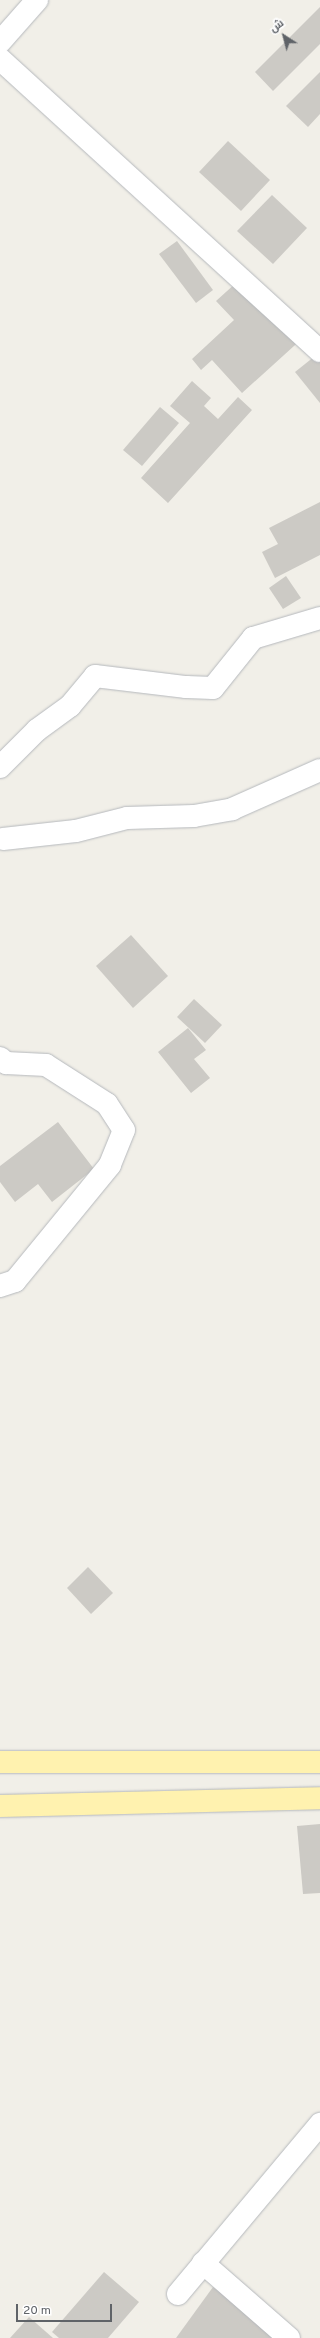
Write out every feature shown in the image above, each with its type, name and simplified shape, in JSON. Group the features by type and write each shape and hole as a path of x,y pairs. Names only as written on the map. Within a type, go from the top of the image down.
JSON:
{"main road":[{"path":"0,1762 320,1762"},
{"path":"0,1806 320,1798"}],"street":[{"path":"0,42 38,0"},
{"path":"0,59 320,351"},
{"path":"0,767 36,730 70,706 95,676 186,687 213,688 253,638 320,618"},
{"path":"1,839 76,831 127,818 194,816 232,809 320,770"},
{"path":"0,1058 6,1063 46,1065 107,1104 124,1130 110,1165 14,1281 0,1286"},
{"path":"178,2294 320,2124"},
{"path":"203,2263 289,2338"}],"building":[{"path":"320,7 320,44 273,91 255,72"},
{"path":"320,72 320,114 308,127 286,106"},
{"path":"228,141 270,180 241,211 199,172"},
{"path":"272,195 307,228 273,264 237,231"},
{"path":"177,241 213,290 196,303 159,254"},
{"path":"247,273 305,336 242,393 212,360 201,370 192,359 234,320 216,301"},
{"path":"320,352 320,403 295,372"},
{"path":"192,381 211,398 204,406 218,419 238,397 252,410 168,503 141,478 190,423 170,406"},
{"path":"160,407 179,423 142,466 123,450"},
{"path":"320,502 320,555 275,578 262,552 278,544 269,528"},
{"path":"286,576 301,598 283,609 269,588"},
{"path":"131,935 168,976 133,1008 96,966"},
{"path":"194,999 222,1025 205,1043 177,1017"},
{"path":"188,1028 206,1050 194,1059 210,1078 191,1093 158,1052"},
{"path":"58,1122 94,1169 52,1202 38,1184 15,1202 0,1182 0,1166"},
{"path":"88,1567 113,1593 91,1614 67,1588"},
{"path":"320,1824 320,1893 303,1894 297,1826"},
{"path":"104,2272 139,2302 108,2338 59,2338 52,2332"},
{"path":"213,2287 285,2338 176,2338"},
{"path":"29,2317 53,2338 10,2338"}]}
